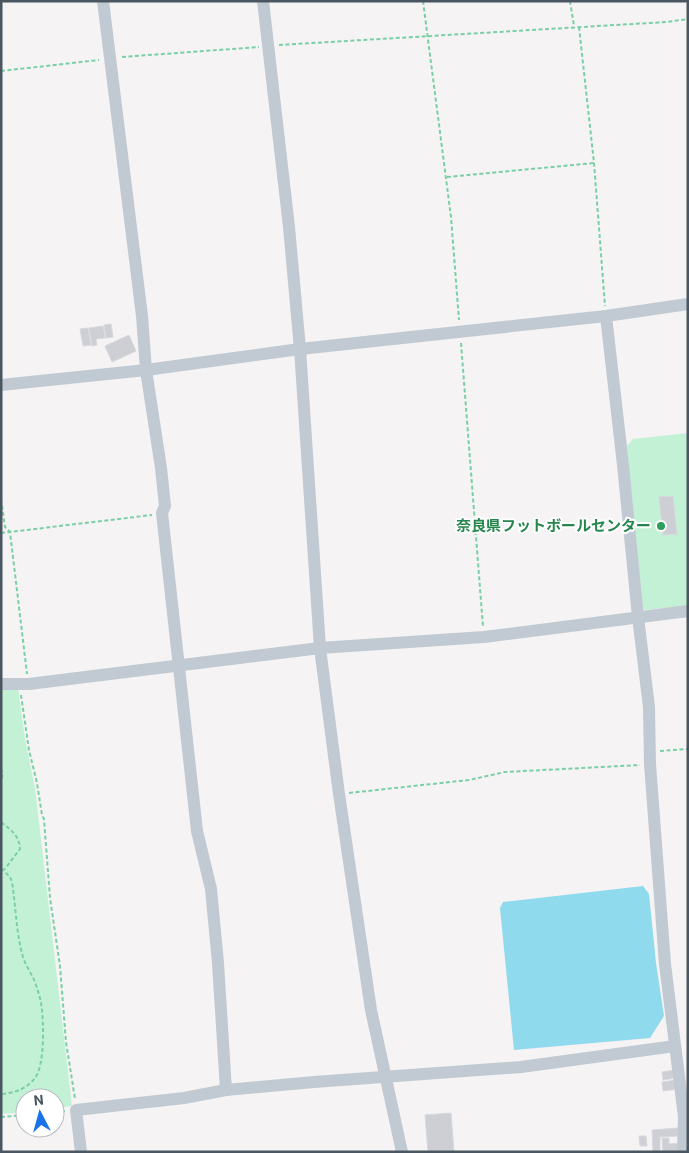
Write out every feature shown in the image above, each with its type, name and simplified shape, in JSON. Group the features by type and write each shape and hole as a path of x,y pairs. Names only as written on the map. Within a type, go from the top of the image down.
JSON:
{"street":[{"path":"103,1 142,316 146,370 161,468 165,506 162,513 197,830 211,889 226,1090"},
{"path":"263,1 289,227 300,349 320,648 339,794 372,1010 402,1152"},
{"path":"1,385 146,370 300,349 606,316 688,304"},
{"path":"606,316 649,707 650,758 665,964 684,1117 683,1152"},
{"path":"1,684 24,684 320,648 484,637 688,611"},
{"path":"81,1152 76,1110 184,1098 226,1090 521,1067 675,1046"}],"path":[{"path":"422,1 451,217 484,637"},
{"path":"570,1 574,27"},
{"path":"1,71 110,58 268,46 666,22 688,19"},
{"path":"579,27 594,163 606,316"},
{"path":"446,177 594,163"},
{"path":"1,499 5,526 10,532 29,750 44,819 50,898 60,966 66,1042 76,1110"},
{"path":"1,533 162,513"},
{"path":"339,794 470,780 505,772 650,758 688,749"},
{"path":"1,769 3,774 2,780"},
{"path":"1,822 16,834 19,842 19,851 2,869 12,882 18,931 24,959 36,984 42,1004 42,1056 35,1078 25,1087 13,1093 1,1094"},
{"path":"1,1117 15,1116"}],"green space":[{"name":"奈良県フットボールセンター","path":"688,433 688,606 643,610 627,446 633,439"},
{"path":"1,687 18,688 25,739 35,788 72,1106 65,1107 65,1088 15,1088 15,1113 1,1114"}],"water":[{"path":"643,886 649,894 664,1016 650,1038 514,1050 500,908 503,902"}],"building":[{"path":"111,324 113,337 106,338 104,325"},
{"path":"103,326 105,338 96,339 97,345 92,346 89,328"},
{"path":"88,328 91,345 83,346 80,329"},
{"path":"129,335 136,351 112,362 105,346"},
{"path":"673,496 677,534 663,535 659,497"},
{"path":"675,1070 676,1078 663,1080 662,1072"},
{"path":"676,1080 678,1089 663,1091 662,1082"},
{"path":"451,1113 454,1152 428,1152 425,1115"},
{"path":"678,1128 678,1136 660,1137 660,1152 653,1152 652,1130"},
{"path":"639,1136 646,1136 647,1146 640,1146"},
{"path":"662,1138 669,1138 669,1144 682,1143 682,1152 663,1152"}],"place":[{"name":"奈良県フットボールセンター","path":"661,526"}]}
